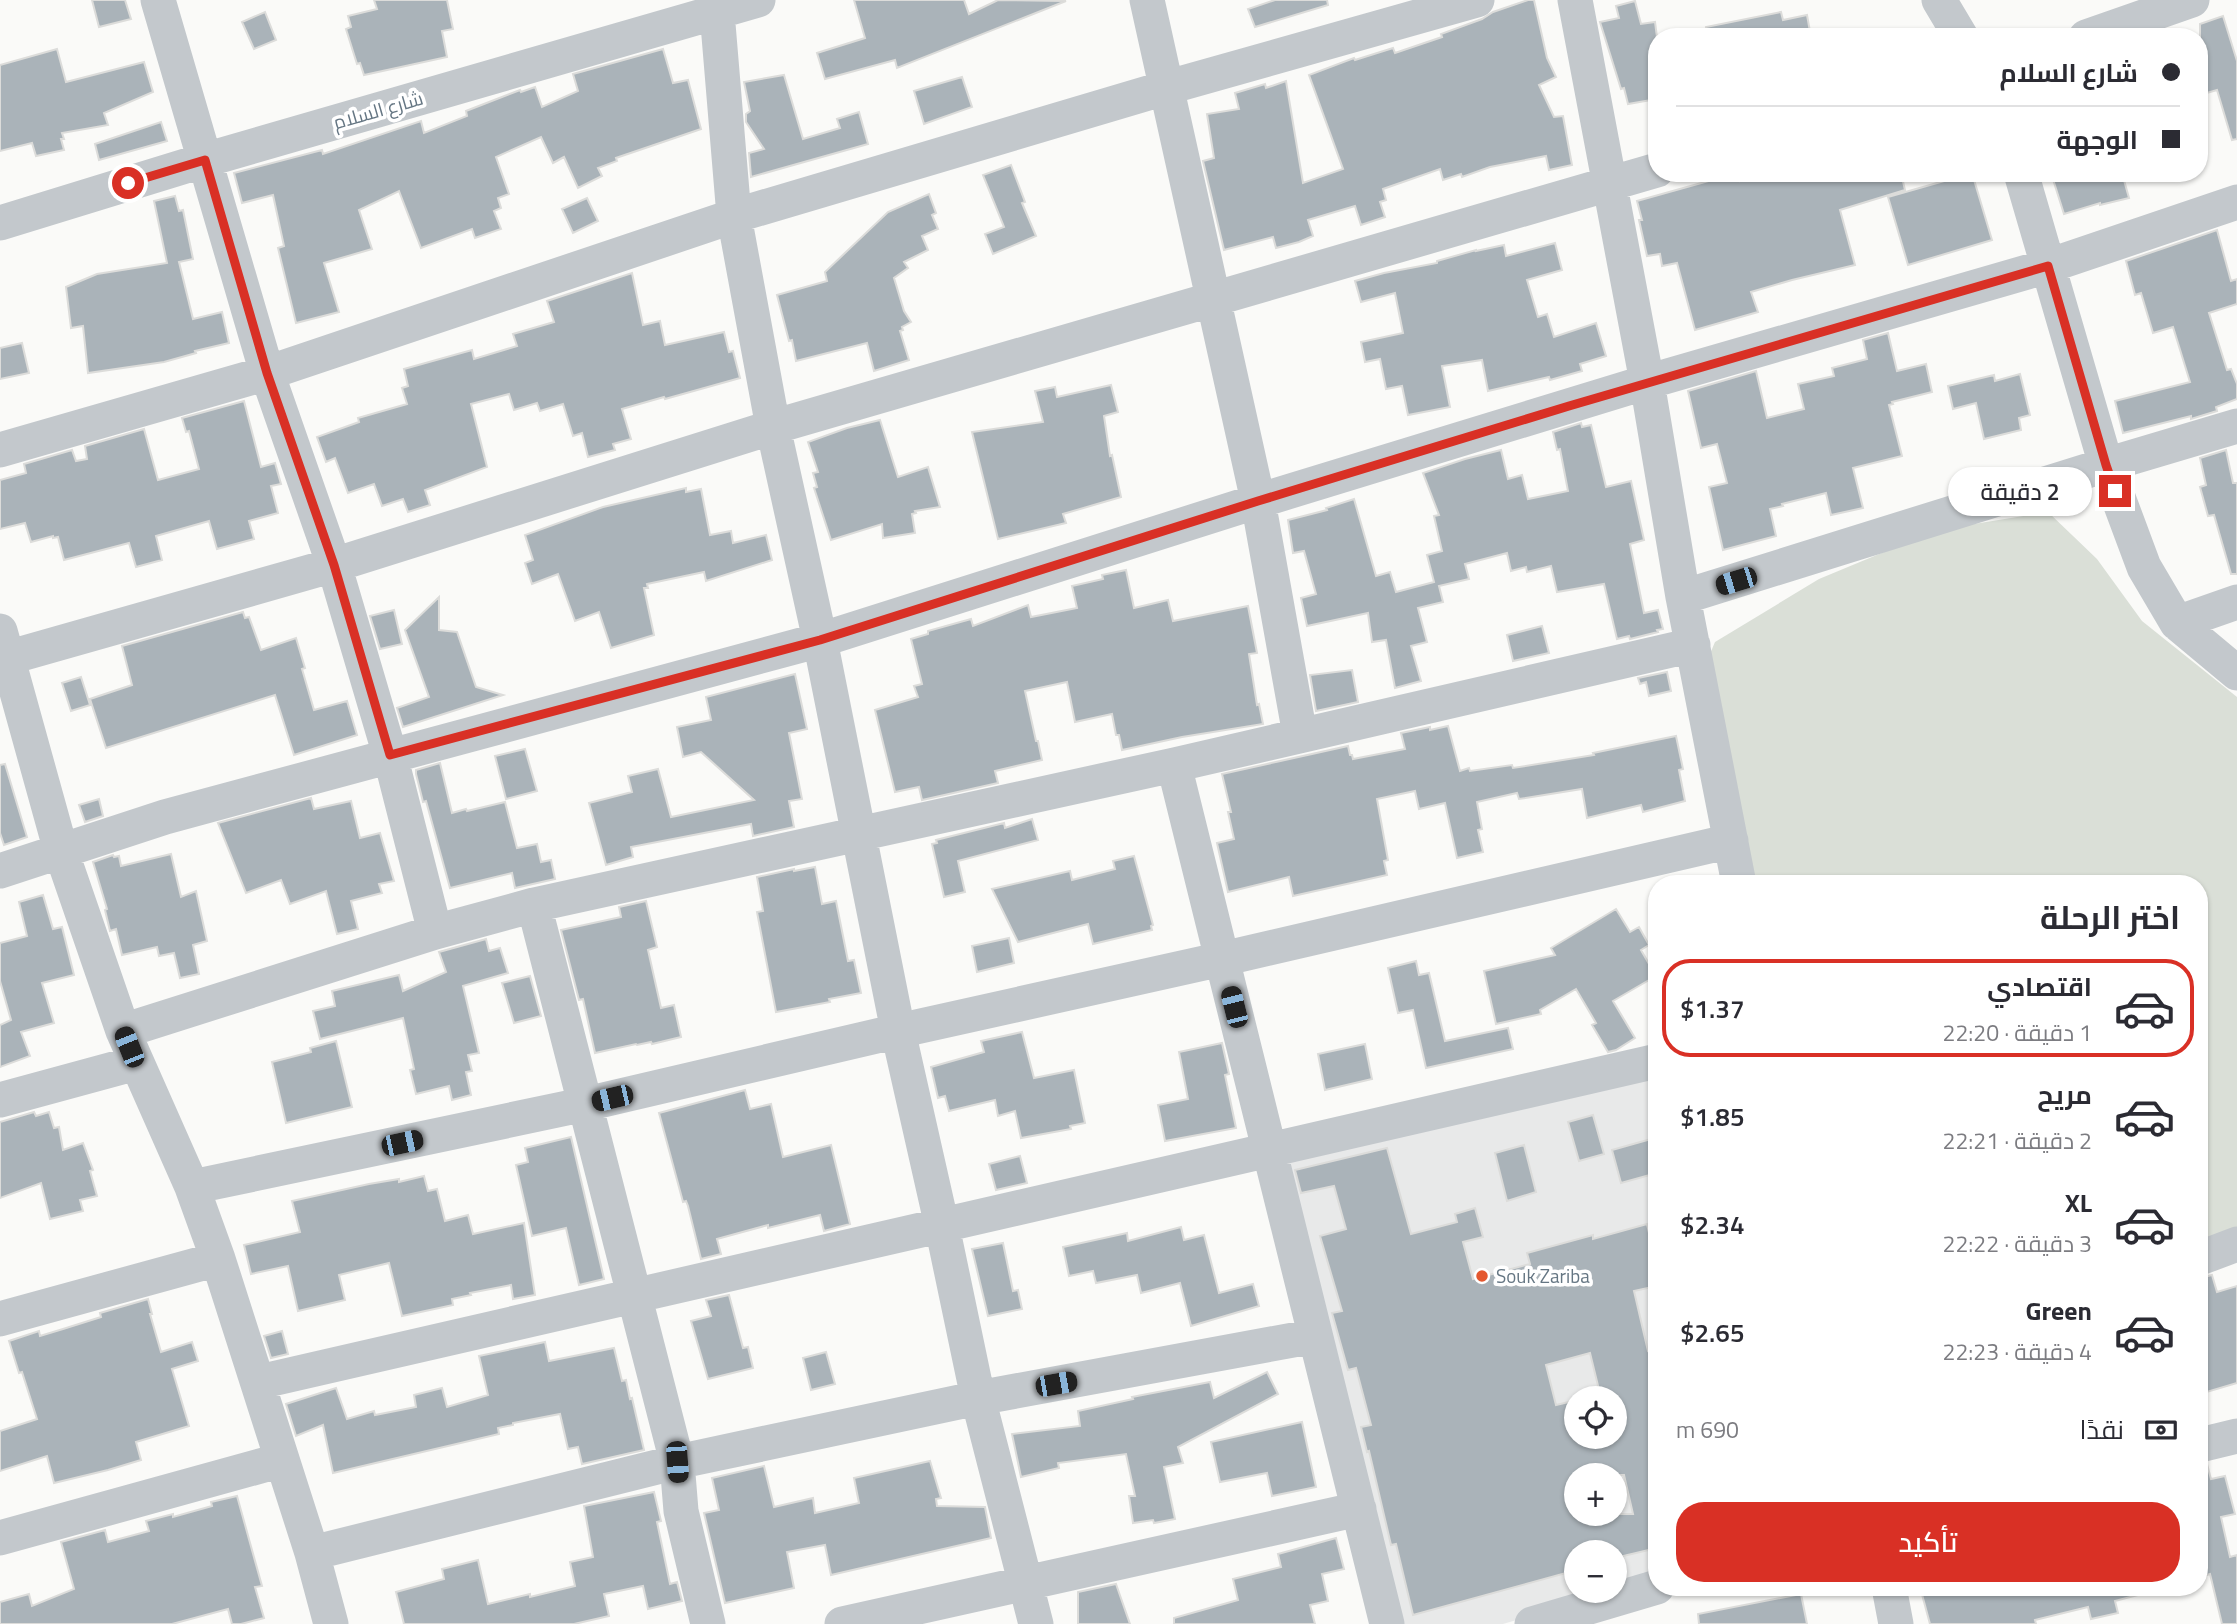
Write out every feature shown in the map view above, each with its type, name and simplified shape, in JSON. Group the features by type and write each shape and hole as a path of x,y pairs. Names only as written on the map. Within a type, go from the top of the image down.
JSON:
{"street":[{"path":"158,0 267,373 334,565 390,755 435,932"},
{"name":"شارع السلام","path":"0,223 717,6 758,0"},
{"path":"1147,0 1258,501 1300,735"},
{"path":"0,450 267,373 734,216 1165,88 1477,0"},
{"path":"1575,0 1611,183 1683,597 1737,875"},
{"path":"1939,0 1956,28"},
{"path":"2111,28 2192,0"},
{"path":"717,6 734,216 773,427 820,640 898,1031 978,1398 1036,1624"},
{"path":"331,1624 312,1553 218,1259 192,1187 123,1031 61,851 3,649 334,565 773,427 1648,173"},
{"path":"2024,182 2106,465 2144,567 2178,623 2237,673"},
{"path":"0,871 165,817 820,640 1258,501 1647,382 2048,266 2237,202"},
{"path":"1683,597 2237,426"},
{"path":"2178,623 2237,602"},
{"path":"123,1031 435,932 534,905 1174,765 1693,645"},
{"path":"1174,765 1387,1624"},
{"path":"192,1187 586,1104 1731,841"},
{"path":"534,905 677,1462 681,1511 708,1624"},
{"path":"0,1100 136,1063"},
{"path":"259,1382 1648,1063"},
{"path":"2208,1255 2237,1244"},
{"path":"0,1319 218,1259"},
{"path":"312,1553 677,1462 978,1398 1315,1336"},
{"path":"2208,1443 2237,1436"},
{"path":"0,1538 282,1460"},
{"path":"842,1624 1359,1509"},
{"path":"1532,1624 1648,1590"},
{"path":"1891,1596 1896,1624"}],"shaded area":[{"path":"2048,512 2097,559 2142,621 2237,697 2237,1234 2208,1249 2208,875 1747,875 1704,668 1715,642 1819,579 1937,530"},
{"name":"Souk Zariba","path":"1648,1070 1648,1582 1627,1588 1627,1540 1564,1540 1564,1603 1575,1603 1503,1624 1393,1624 1278,1154"}],"building":[{"path":"92,0 125,0 131,19 99,27"},
{"path":"374,0 447,0 453,29 442,31 447,57 364,75 360,63 357,64 346,29 351,27 348,16 377,9"},
{"path":"854,0 964,0 969,14 998,0 1066,1 897,68 895,60 825,79 817,53 865,38"},
{"path":"1275,0 1327,0 1328,5 1255,27 1248,9"},
{"path":"1534,0 1547,58 1556,77 1539,85 1554,117 1563,116 1572,165 1549,170 1546,156 1443,180 1440,169 1383,189 1386,200 1380,202 1385,217 1361,225 1355,206 1308,220 1313,236 1299,242 1276,248 1273,237 1224,250 1203,161 1214,158 1207,114 1239,109 1235,93 1265,84 1266,88 1286,81 1303,183 1343,169 1309,75 1354,58 1355,60 1393,48 1395,53 1442,37 1441,34"},
{"path":"1635,1 1641,24 1655,22 1656,28 1648,28 1648,101 1628,104 1624,88 1621,89 1600,22 1619,18 1616,6"},
{"path":"265,12 276,40 254,49 242,22"},
{"path":"1781,12 1783,20 1807,15 1809,28 1706,28"},
{"path":"2223,16 2237,61 2237,139 2232,140 2217,90 2208,93 2208,28 2200,28 2200,24"},
{"path":"57,49 66,82 144,62 153,92 104,113 108,125 62,133 64,150 36,156 32,143 0,151 0,65"},
{"path":"663,49 673,83 688,80 701,129 616,158 617,161 598,168 602,176 578,188 564,157 553,163 541,137 496,157 509,194 498,198 501,208 494,211 501,229 475,238 472,229 421,248 399,191 359,210 372,249 324,263 339,312 296,323 278,248 284,246 273,195 242,203 234,173 322,150 323,154 421,121 424,133 467,116 466,111 520,90 521,92 535,87 542,107 578,91 573,74"},
{"path":"784,75 803,139 840,128 837,119 859,112 868,144 751,177 749,153 764,149 746,122 746,114 750,111 744,82"},
{"path":"962,77 972,107 924,124 914,91"},
{"path":"161,122 167,141 99,160 95,144"},
{"path":"1011,165 1025,202 1022,203 1036,236 993,254 985,234 1004,227 983,175"},
{"path":"1705,182 1903,182 1905,190 1840,210 1855,265 1751,292 1758,312 1695,330 1677,263 1662,266 1660,254 1647,256 1637,201"},
{"path":"1940,182 1975,182 1992,240 1908,265 1888,197"},
{"path":"2054,182 2125,182 2129,198 2064,214"},
{"path":"929,194 936,213 932,215 938,229 922,236 928,250 904,262 908,268 894,278 904,311 911,322 900,331 909,360 874,371 867,343 796,361 777,295 827,281 825,272 888,212"},
{"path":"175,196 179,211 183,210 193,259 179,262 193,319 222,312 229,343 164,362 88,373 83,326 71,328 66,287 97,274 167,263 154,201"},
{"path":"587,198 598,221 573,233 562,209"},
{"path":"2217,230 2231,281 2237,279 2237,304 2209,313 2227,370 2231,369 2237,384 2237,399 2216,407 2217,411 2191,419 2191,416 2123,433 2115,401 2190,382 2173,327 2153,333 2141,293 2135,295 2126,261"},
{"path":"1555,243 1562,270 1527,280 1538,317 1547,314 1554,337 1596,323 1606,356 1580,364 1582,371 1550,380 1549,377 1488,391 1482,360 1442,366 1450,407 1408,415 1402,386 1386,389 1380,359 1365,362 1361,342 1403,333 1395,293 1361,302 1355,281 1437,263 1476,250 1504,245 1506,256"},
{"path":"632,273 643,325 660,321 665,345 724,332 729,352 733,351 740,378 622,409 631,439 613,444 615,450 588,457 582,433 573,436 563,404 540,411 537,403 514,410 509,394 471,404 487,467 425,490 430,505 408,512 403,499 382,506 374,484 348,493 335,458 326,462 317,437 359,422 358,418 407,404 402,388 408,386 404,369 472,350 474,359 517,346 513,334 554,322 547,301"},
{"path":"1888,333 1897,371 1926,364 1932,392 1889,405 1902,456 1853,468 1863,508 1831,515 1826,493 1782,504 1783,506 1770,509 1776,536 1723,550 1709,487 1727,483 1717,444 1701,448 1688,391 1756,371 1767,418 1804,409 1798,384 1834,376 1832,368 1867,359 1863,340"},
{"path":"22,343 29,373 0,379 0,348"},
{"path":"2020,374 2030,415 2019,418 2021,430 1984,439 1976,403 1953,409 1948,386 1994,375 1995,381"},
{"path":"1111,385 1118,412 1104,416 1110,456 1112,455 1121,497 1063,514 1066,523 998,539 972,432 1043,422 1035,391 1055,387 1057,397"},
{"path":"244,401 261,467 275,463 281,484 271,486 278,513 249,521 254,539 217,549 209,521 156,536 162,560 136,567 129,543 64,560 58,537 31,542 25,523 0,529 0,480 26,473 24,464 72,450 76,461 87,459 85,446 144,429 158,480 199,469 189,431 186,432 182,418"},
{"path":"880,420 898,477 928,467 940,507 915,511 916,513 912,514 915,533 883,538 882,524 831,540 814,488 817,487 813,473 818,472 808,442"},
{"path":"1581,423 1582,427 1591,425 1606,487 1631,481 1644,540 1630,544 1644,613 1658,610 1663,629 1630,639 1629,636 1617,639 1604,584 1557,592 1551,566 1527,572 1526,567 1511,571 1507,553 1465,564 1469,579 1439,586 1443,602 1418,608 1427,642 1411,646 1421,681 1395,688 1386,640 1372,642 1368,613 1307,626 1301,598 1316,594 1304,551 1293,553 1288,520 1327,510 1326,508 1354,499 1376,576 1390,572 1396,592 1434,582 1427,555 1442,551 1434,516 1439,515 1423,473 1501,450 1508,479 1522,475 1528,499 1568,491 1560,449 1557,450 1553,432"},
{"path":"2226,450 2233,483 2237,483 2237,574 2231,574 2214,515 2208,516 2200,487 2206,485 2200,458"},
{"path":"686,488 686,492 701,489 710,535 731,531 733,543 766,535 772,560 706,581 704,572 647,584 648,588 644,588 654,635 611,648 599,612 575,621 558,574 532,584 525,563 533,560 525,535 603,507"},
{"path":"1126,570 1134,608 1168,600 1173,621 1248,606 1257,653 1249,654 1257,705 1259,704 1263,724 1122,750 1112,714 1075,722 1067,682 1025,691 1042,760 995,771 998,783 922,800 919,787 895,792 875,710 918,697 914,686 922,684 911,639 928,634 928,631 971,619 973,626 1028,605 1031,617 1077,608 1072,586"},
{"path":"439,597 439,630 457,632 476,687 503,695 403,727 397,708 429,697 405,630"},
{"path":"394,610 402,644 380,649 370,616"},
{"path":"243,612 245,618 249,617 261,650 296,638 314,710 347,701 357,735 294,755 275,695 106,748 90,699 132,685 122,646"},
{"path":"1542,626 1549,653 1513,661 1507,635"},
{"path":"1352,670 1358,702 1316,711 1310,675"},
{"path":"1667,672 1671,691 1649,696 1646,682 1640,684 1638,678"},
{"path":"795,674 807,729 789,733 802,799 789,801 794,827 753,836 751,824 631,847 633,857 606,865 589,803 632,792 628,776 658,769 671,817 754,800 701,752 683,757 677,727 711,720 706,697"},
{"path":"81,677 90,705 71,711 62,683"},
{"path":"1448,726 1460,771 1512,765 1513,768 1594,755 1593,753 1676,736 1683,769 1679,770 1685,801 1643,812 1641,805 1587,818 1582,789 1519,799 1517,793 1477,802 1482,829 1478,830 1483,852 1457,858 1445,803 1419,809 1415,791 1377,799 1388,860 1384,861 1387,875 1293,896 1289,877 1228,892 1217,843 1234,839 1222,774 1348,746 1353,759 1405,749 1401,733"},
{"path":"525,749 537,791 506,799 495,756"},
{"path":"440,763 452,813 505,802 517,848 537,844 541,862 551,860 555,879 515,888 512,873 450,888 416,774 416,770"},
{"path":"5,764 27,837 4,845 0,833 0,765"},
{"path":"311,798 314,809 351,801 360,838 380,833 394,881 379,884 382,893 351,901 358,929 337,934 326,891 290,904 281,880 246,893 218,823"},
{"path":"99,799 103,816 85,822 79,805"},
{"path":"1032,819 1038,840 958,861 965,892 944,897 932,844 937,843 936,840 1004,823 1005,828"},
{"path":"171,854 181,897 196,891 207,941 193,945 199,974 180,978 174,953 159,956 157,947 122,955 116,929 110,931 105,910 107,909 93,862 113,855 119,856 121,866"},
{"path":"1134,856 1153,925 1152,930 1093,944 1088,924 1018,942 992,889 1070,871 1072,880 1115,869 1113,861"},
{"path":"815,867 822,904 836,901 848,961 854,960 861,993 776,1012 757,912 763,911 757,877"},
{"path":"43,895 53,929 62,927 74,975 42,983 54,1023 21,1032 30,1056 0,1067 0,1025 11,1020 0,981 0,943 27,936 19,902"},
{"path":"646,901 657,947 648,950 661,1008 674,1005 681,1037 595,1053 583,999 579,1000 561,930 621,917 619,907"},
{"path":"1616,909 1630,932 1639,927 1648,943 1641,950 1648,962 1648,981 1613,1001 1635,1038 1608,1052 1592,1025 1596,1023 1576,989 1540,1010 1541,1014 1496,1024 1484,971 1555,955 1551,948"},
{"path":"1009,938 1014,963 977,972 972,946"},
{"path":"486,939 489,951 500,948 508,973 463,986 479,1053 468,1055 472,1071 466,1072 471,1095 452,1100 449,1086 416,1094 410,1070 414,1069 403,1018 320,1039 313,1011 335,1006 332,991 399,975 403,991 446,972 439,952"},
{"path":"1416,961 1419,975 1429,973 1445,1041 1508,1028 1513,1049 1426,1068 1413,1010 1398,1013 1388,968"},
{"path":"530,976 541,1016 514,1023 502,983"},
{"path":"1022,1032 1034,1078 1074,1070 1085,1123 1070,1126 1071,1129 1021,1138 1015,1111 998,1116 995,1100 949,1111 945,1096 938,1098 931,1067 984,1052 981,1041"},
{"path":"336,1041 352,1107 286,1123 272,1062 311,1052 310,1048"},
{"path":"1222,1043 1229,1074 1225,1075 1236,1128 1165,1141 1158,1105 1188,1099 1179,1052"},
{"path":"1365,1044 1372,1079 1325,1090 1318,1054"},
{"path":"745,1090 750,1109 771,1104 783,1157 831,1145 850,1224 824,1231 820,1215 768,1228 768,1225 717,1239 721,1254 701,1259 688,1206 686,1201 683,1202 659,1113"},
{"path":"34,1112 36,1116 49,1112 54,1128 59,1127 63,1150 83,1143 93,1170 90,1171 97,1196 80,1200 83,1211 50,1219 41,1183 0,1198 0,1122"},
{"path":"1593,1115 1604,1154 1579,1161 1568,1122"},
{"path":"571,1137 604,1279 579,1285 566,1228 532,1236 516,1165 528,1162 525,1148"},
{"path":"1648,1140 1648,1176 1621,1183 1612,1150"},
{"path":"1524,1145 1536,1192 1507,1201 1495,1153"},
{"path":"1387,1148 1411,1234 1457,1222 1455,1214 1475,1208 1483,1237 1463,1242 1473,1279 1530,1264 1527,1253 1647,1224 1648,1288 1634,1291 1648,1351 1648,1550 1627,1555 1627,1540 1564,1540 1564,1574 1413,1615 1396,1544 1391,1545 1361,1427 1371,1425 1356,1368 1348,1370 1332,1313 1342,1311 1320,1236 1346,1229 1334,1186 1301,1193 1295,1170"},
{"path":"1020,1156 1027,1183 996,1190 989,1164"},
{"path":"424,1176 428,1191 437,1189 445,1221 468,1215 473,1234 524,1223 535,1295 513,1299 511,1285 470,1293 471,1295 452,1299 453,1305 402,1316 389,1263 339,1275 345,1300 298,1311 288,1266 251,1274 244,1245 300,1232 292,1201 369,1184 399,1179 399,1182"},
{"path":"1181,1227 1184,1240 1204,1235 1219,1293 1253,1284 1259,1306 1191,1326 1180,1283 1141,1293 1137,1275 1096,1283 1093,1271 1069,1276 1063,1247 1127,1233 1128,1241"},
{"path":"1003,1243 1013,1291 1018,1290 1022,1309 988,1316 972,1249"},
{"path":"2212,1275 2217,1292 2237,1286 2237,1383 2208,1392 2208,1276"},
{"path":"729,1295 743,1348 748,1347 753,1368 708,1379 691,1321 711,1316 706,1300"},
{"path":"148,1299 161,1352 192,1342 198,1361 172,1369 189,1426 136,1442 141,1460 54,1483 47,1456 0,1471 0,1431 37,1419 9,1341 39,1331 40,1336 101,1317 100,1313"},
{"path":"282,1331 288,1354 271,1358 264,1336"},
{"path":"545,1342 549,1361 614,1348 622,1381 626,1380 630,1399 632,1398 644,1450 582,1464 578,1447 568,1449 560,1414 513,1423 498,1428 499,1434 333,1473 323,1425 296,1436 286,1404 336,1388 347,1419 374,1411 375,1415 416,1407 414,1395 442,1388 447,1407 488,1395 479,1356"},
{"path":"826,1352 835,1384 811,1390 803,1358"},
{"path":"1267,1372 1278,1394 1178,1447 1183,1463 1164,1467 1175,1519 1133,1523 1129,1496 1135,1496 1126,1454 1058,1463 1059,1468 1021,1477 1012,1434 1080,1426 1078,1411 1210,1382 1214,1398"},
{"path":"1302,1422 1316,1487 1272,1496 1267,1473 1220,1482 1211,1442"},
{"path":"930,1461 941,1498 936,1499 937,1506 985,1507 991,1538 831,1575 825,1545 787,1552 794,1588 725,1603 704,1513 719,1510 712,1478 764,1466 774,1507 813,1498 815,1513 859,1503 854,1478"},
{"path":"2208,1468 2211,1479 2225,1476 2235,1514 2221,1517 2230,1557 2237,1555 2237,1624 2222,1624 2210,1574"},
{"path":"654,1492 661,1521 657,1522 670,1584 677,1582 682,1601 648,1609 643,1586 604,1594 609,1616 574,1624 404,1624 396,1592 444,1579 442,1569 478,1560 488,1604 575,1586 570,1562 593,1557 584,1506"},
{"path":"237,1496 262,1586 255,1587 264,1618 232,1624 228,1609 172,1624 0,1624 0,1602 29,1594 32,1606 74,1589 61,1542 105,1530 108,1542 149,1531 146,1521 173,1514 173,1517 212,1506 211,1502"},
{"path":"1336,1538 1344,1569 1322,1574 1328,1601 1310,1605 1315,1624 1174,1624 1174,1618 1238,1600 1233,1579 1281,1567 1278,1554"},
{"path":"1116,1584 1130,1624 1078,1624 1078,1592"},
{"path":"1801,1596 1807,1624 1699,1624 1698,1614"},
{"path":"1922,1596 2134,1596 2115,1601 2118,1613 2091,1619 2088,1607 2035,1620 2036,1624 1930,1624"}],"place":[{"name":"Souk Zariba","path":"1482,1276"}],"route":[{"path":"128,183 205,160 267,373 334,565 390,755 820,640 1258,501 1647,382 2048,266 2115,491"}]}
